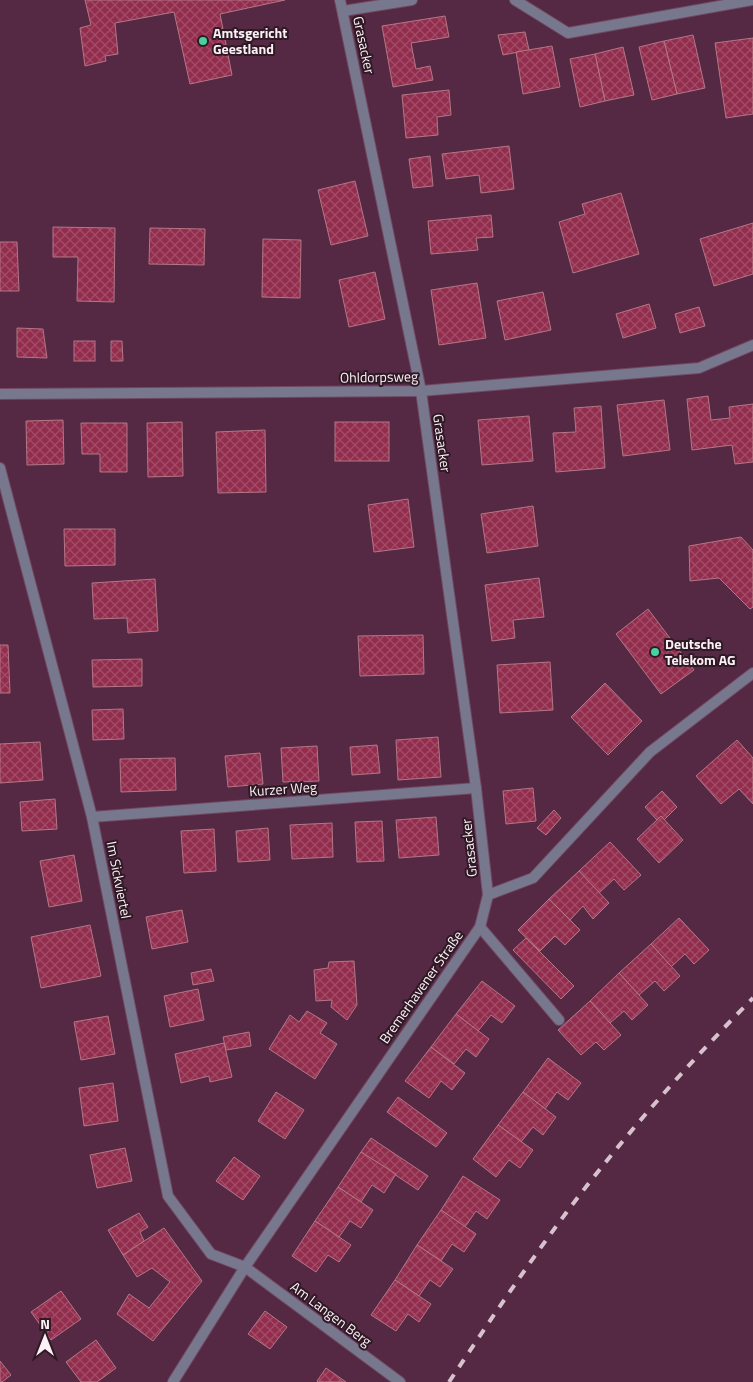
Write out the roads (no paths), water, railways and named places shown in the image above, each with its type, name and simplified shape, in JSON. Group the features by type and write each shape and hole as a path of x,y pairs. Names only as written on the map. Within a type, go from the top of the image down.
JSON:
{"street":[{"name":"Grasacker","path":"340,0 421,390 476,788 488,894"},
{"path":"343,11 412,0"},
{"path":"515,0 568,33 753,0"},
{"name":"Ohldorpsweg","path":"0,394 421,390 698,368 753,346"},
{"name":"Im Sickviertel","path":"0,468 92,817 168,1196 211,1254 245,1267"},
{"path":"488,894 533,878 650,752 753,673"},
{"name":"Kurzer Weg","path":"92,817 476,788"},
{"name":"Bremerhavener Straße","path":"172,1382 245,1267 480,927 488,894"},
{"path":"480,927 559,1020"},
{"name":"Am Langen Berg","path":"245,1267 400,1382"}],"railway":[{"path":"449,1382 551,1234 610,1157 656,1102 753,998"}],"place":[{"name":"Amtsgericht Geestland","path":"203,41"},
{"name":"Deutsche Telekom AG","path":"655,652"}]}
